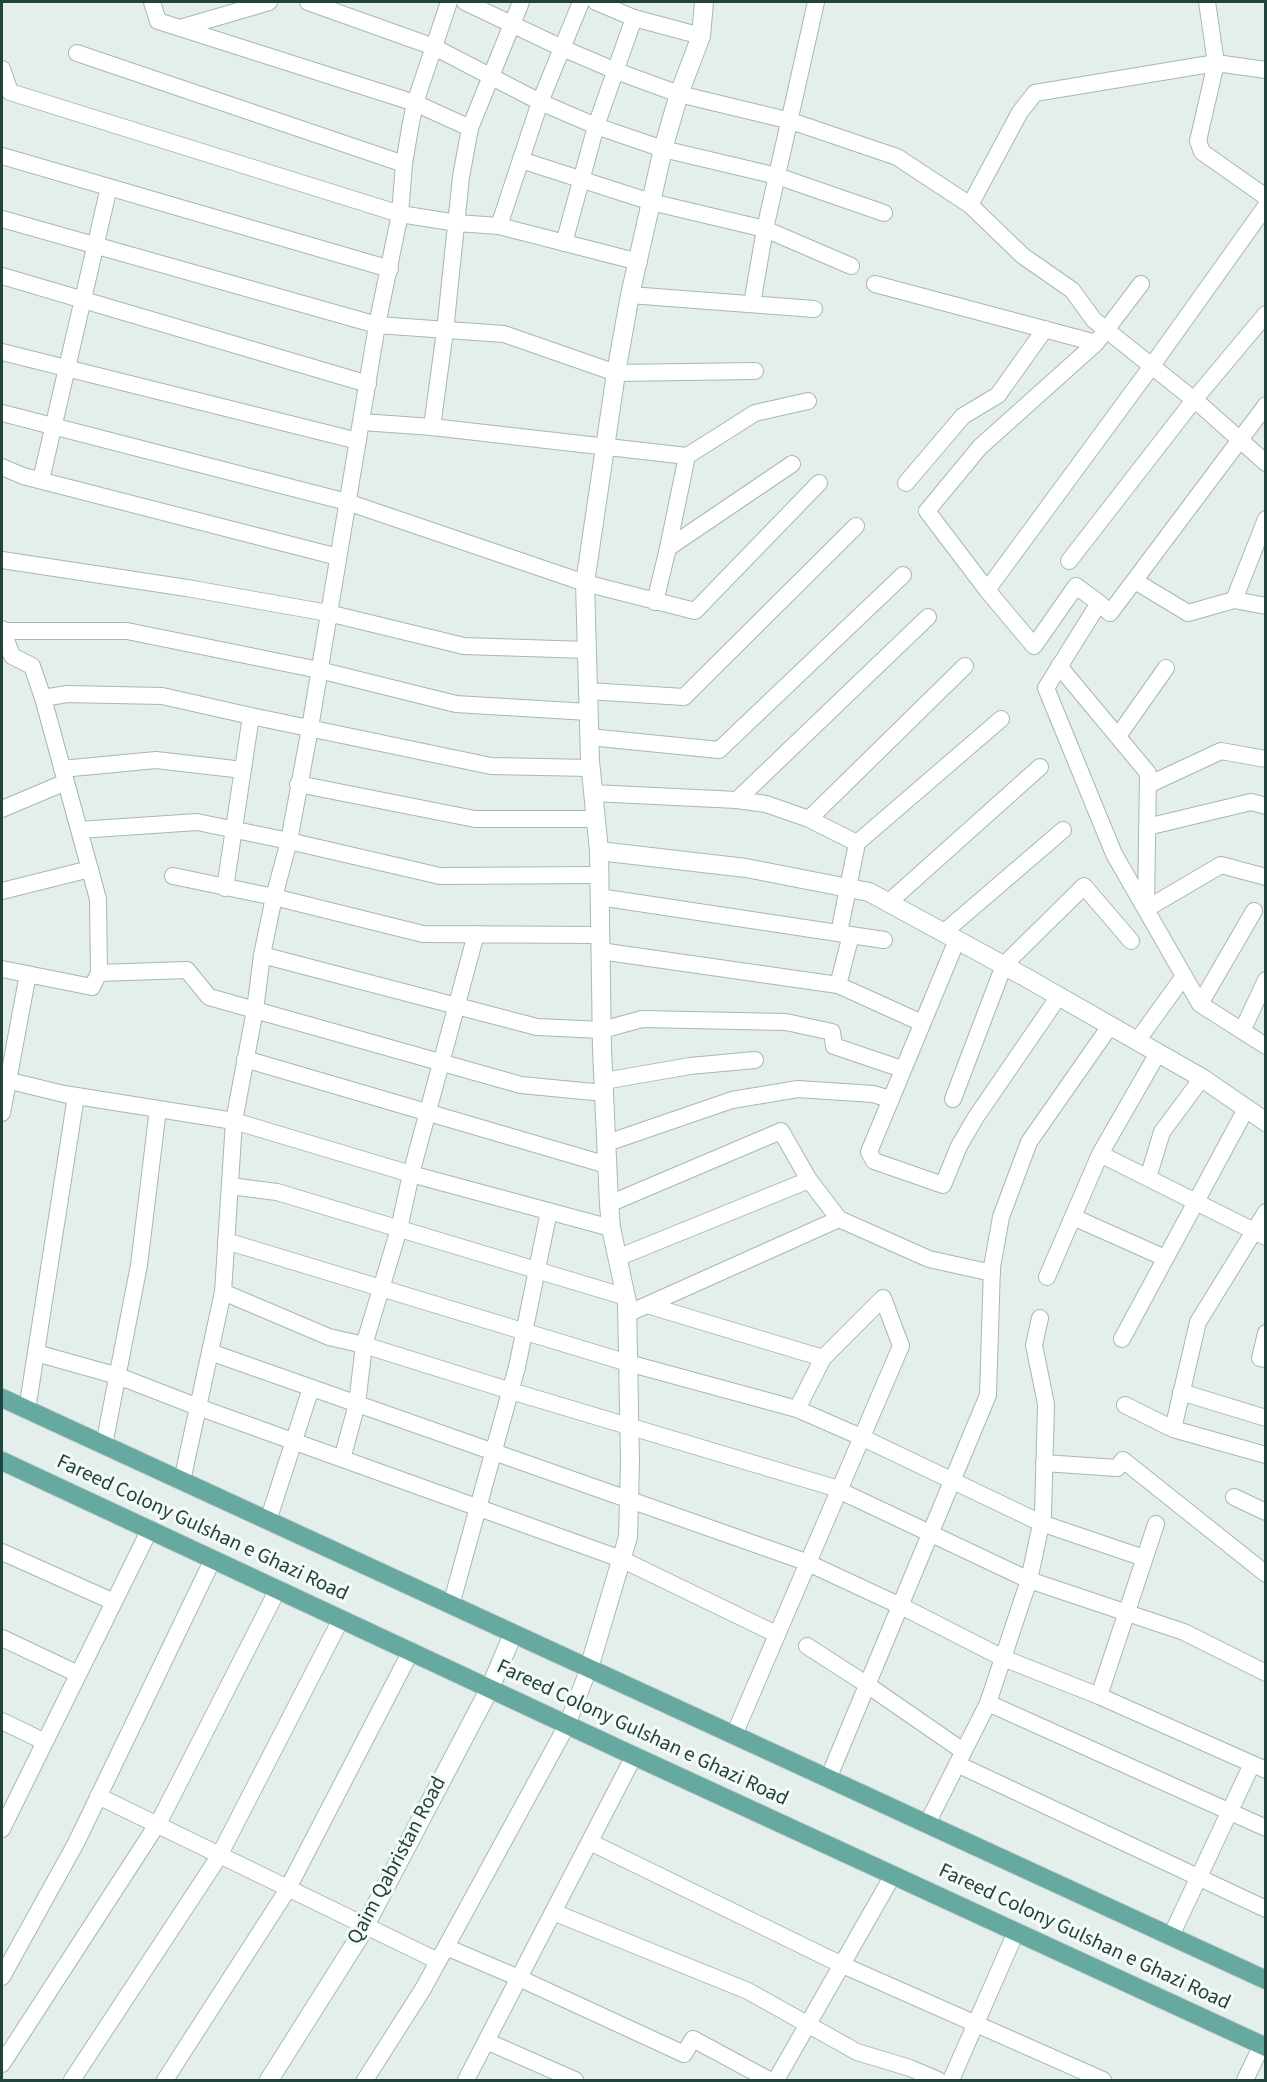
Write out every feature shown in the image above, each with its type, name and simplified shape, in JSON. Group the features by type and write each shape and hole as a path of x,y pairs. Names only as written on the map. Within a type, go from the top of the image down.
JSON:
{"main road":[{"path":"590,1668 628,1537 629,1426 626,1306 611,1228 609,1204 602,1030 599,851 589,737 585,583 630,295 663,149 679,94 701,36 704,2"},
{"path":"599,851 746,868 869,892 1004,965 1202,1078 1266,1122"},
{"name":"Fareed Colony Gulshan e Ghazi Road","path":"2,1398 1266,1980"},
{"name":"Fareed Colony Gulshan e Ghazi Road","path":"2,1461 567,1725 1264,2046"},
{"name":"Qaim Qabristan Road","path":"269,2080 365,1925 490,1689 513,1634"}],"street":[{"path":"152,2 158,21 415,103 470,128"},
{"path":"180,28 270,2"},
{"path":"308,2 434,47 540,102 596,126 663,149 777,176 884,213"},
{"path":"182,1481 222,1292 234,1121 255,1010 262,955 289,841 310,728 377,325 400,214 404,164 415,103 449,2"},
{"path":"465,2 562,48 679,94 791,121 897,157 969,205 1023,256 1072,290 1094,320 1101,336"},
{"path":"432,427 445,331 461,177 470,128 521,2"},
{"path":"499,226 540,102 581,2"},
{"path":"596,2 634,18 701,36"},
{"path":"752,304 765,229 816,2"},
{"path":"1207,2 1216,63 1198,141 1202,152 1266,197"},
{"path":"564,243 596,126 634,18"},
{"path":"77,53 404,164"},
{"path":"969,205 1020,112 1035,93 1216,63 1266,69"},
{"path":"2,69 10,92 400,214 457,223 499,226 639,262"},
{"path":"2,156 390,269"},
{"path":"521,160 651,202 765,229 851,266"},
{"path":"41,480 109,187"},
{"path":"987,590 1266,206"},
{"path":"2,219 377,325 504,334 616,373 755,371"},
{"path":"2,276 368,384"},
{"path":"875,284 1044,329 1101,336 1151,367 1194,400 1266,463"},
{"path":"1141,284 1101,336 980,447 927,511 987,590 1034,646 1076,586 1110,613 1266,405"},
{"path":"630,295 814,309"},
{"path":"1069,561 1194,400 1266,314"},
{"path":"906,483 963,416 998,395 1044,329"},
{"path":"2,352 358,441"},
{"path":"362,422 432,427 687,456 755,413 808,400"},
{"path":"2,413 347,502 585,583 695,611 819,483"},
{"path":"655,602 669,548 687,456"},
{"path":"669,548 792,464"},
{"path":"2,467 41,480 338,557"},
{"path":"1234,600 1266,519"},
{"path":"588,691 684,697 856,526"},
{"path":"2,560 188,588 328,613 464,646 587,650"},
{"path":"589,737 719,750 903,575"},
{"path":"1135,581 1188,614 1234,600 1266,606"},
{"path":"1099,603 1046,688 1114,854 1200,1004 1266,1046"},
{"path":"737,800 928,617"},
{"path":"2,969 92,987 99,973 98,899 43,698 32,666 12,656 2,630 127,631 320,670 456,704 588,712"},
{"path":"809,819 965,666"},
{"path":"1059,666 1148,773 1146,909"},
{"path":"1118,736 1166,668"},
{"path":"43,698 67,694 162,696 251,717 491,765 591,768"},
{"path":"225,888 251,717"},
{"path":"838,985 848,888 857,843 1000,719"},
{"path":"1148,784 1221,751 1266,759"},
{"path":"2,809 64,776 156,760 243,770"},
{"path":"888,903 1040,767"},
{"path":"298,784 475,819 596,819"},
{"path":"593,793 737,800 766,804 809,819 857,843"},
{"path":"1148,827 1251,802 1266,806"},
{"path":"79,830 197,822 440,876 599,875"},
{"path":"1059,996 976,1117 959,1146 943,1185 874,1161 869,1152 922,1023 950,936 1063,830"},
{"path":"1146,909 1221,865 1266,877"},
{"path":"2,891 90,869"},
{"path":"173,876 274,897 423,934 476,934 600,943 838,985 922,1023"},
{"path":"953,1099 1004,965 1084,886 1131,941"},
{"path":"599,897 884,940"},
{"path":"1200,1004 1254,911"},
{"path":"342,1459 357,1404 364,1345 399,1229 411,1174 476,934"},
{"path":"262,955 537,1027 602,1030 642,1019 786,1022 832,1032 834,1046 903,1069"},
{"path":"99,973 187,970 209,998 521,1085 604,1087 690,1066 755,1060"},
{"path":"2,1113 4,1080 28,974"},
{"path":"1137,1041 1184,976"},
{"path":"1242,1031 1266,980"},
{"path":"828,1779 988,1395 992,1273 1001,1217 1029,1142 1110,1026"},
{"path":"1047,1277 1100,1154 1158,1053"},
{"path":"245,1059 608,1165"},
{"path":"1148,1178 1162,1132 1202,1078"},
{"path":"4,1080 76,1096 234,1121 411,1174 611,1228"},
{"path":"607,1143 732,1100 798,1089 873,1094 890,1099"},
{"path":"27,1410 76,1096"},
{"path":"104,1445 140,1265 158,1108"},
{"path":"1122,1339 1245,1108"},
{"path":"609,1204 781,1131 809,1180 839,1219 929,1259 992,1273"},
{"path":"1100,1154 1260,1234"},
{"path":"617,1258 809,1180"},
{"path":"230,1186 278,1192 537,1270 626,1306 647,1305 823,1358"},
{"path":"451,1605 511,1392 549,1211"},
{"path":"1173,1429 1198,1322 1260,1234 1266,1212"},
{"path":"1073,1216 1165,1258"},
{"path":"647,1305 839,1219"},
{"path":"226,1241 628,1363 797,1409 1041,1523 1144,1558"},
{"path":"222,1292 329,1337 364,1345 511,1392 838,1490 1029,1580 1184,1632 1266,1673"},
{"path":"734,1735 806,1562 901,1346 883,1298 823,1358 797,1409"},
{"path":"927,1824 988,1703 1029,1580 1041,1523 1044,1463 1046,1404 1034,1345 1040,1318"},
{"path":"1266,1333 1260,1358 1266,1359"},
{"path":"210,1352 806,1562 900,1605 1003,1658 1099,1696 1259,1767 1229,1812 1171,1936"},
{"path":"36,1353 118,1376 198,1407 621,1558 776,1634"},
{"path":"268,1521 310,1388"},
{"path":"1181,1392 1266,1418"},
{"path":"1125,1405 1173,1429 1266,1455"},
{"path":"1044,1463 1117,1468 1123,1460 1266,1574"},
{"path":"1234,1497 1266,1512"},
{"path":"1099,1696 1156,1524"},
{"path":"2,1829 7,1803 45,1742 150,1529"},
{"path":"2,1552 114,1602"},
{"path":"2,1977 76,1843 213,1559"},
{"path":"2,2064 157,1824 278,1589"},
{"path":"72,2080 220,1855 341,1619"},
{"path":"2,1638 78,1674"},
{"path":"807,1646 866,1684 960,1758 1198,1877 1266,1908"},
{"path":"165,2080 288,1888 411,1651"},
{"path":"365,2080 423,1989 567,1725 590,1668"},
{"path":"988,1703 1266,1828"},
{"path":"2,1721 45,1742"},
{"path":"466,2080 634,1756"},
{"path":"98,1796 365,1925 442,1954 519,1978 684,2054 693,2039 769,2080"},
{"path":"590,1842 842,1965 1103,2080"},
{"path":"776,2080 893,1875"},
{"path":"553,1912 748,1991 857,2052 909,2068 938,2080"},
{"path":"951,2080 1016,1932"},
{"path":"486,2041 575,2080"},
{"path":"1245,2080 1264,2046"}]}
